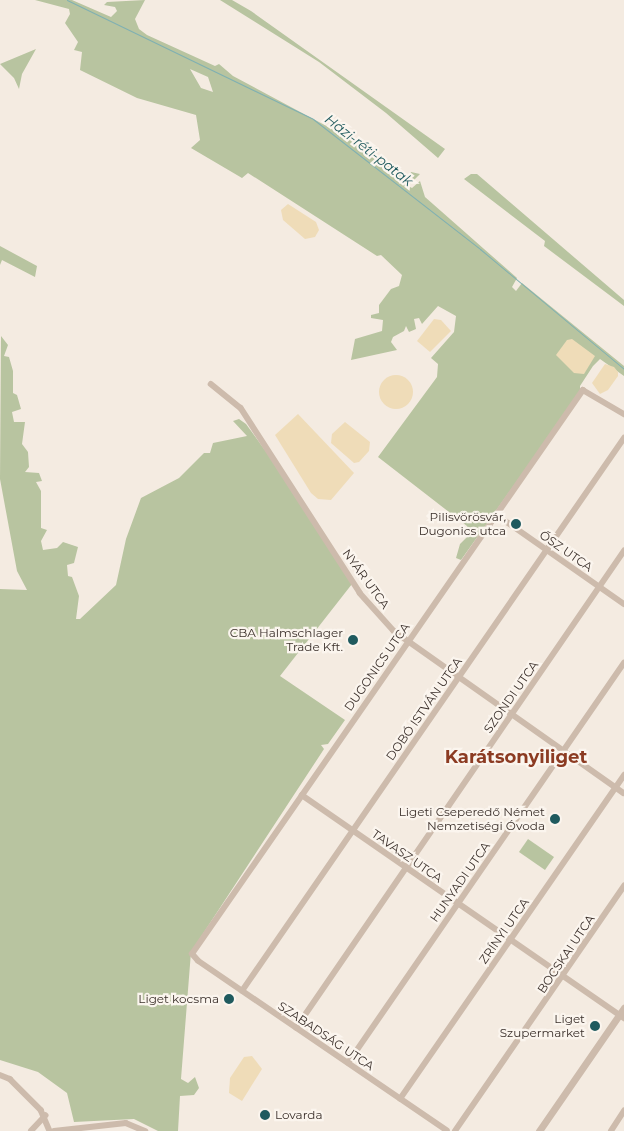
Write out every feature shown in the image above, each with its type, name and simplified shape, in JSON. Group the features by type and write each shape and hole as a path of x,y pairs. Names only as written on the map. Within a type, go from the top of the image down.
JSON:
{"street":[{"name":"NYÁR UTCA","path":"211,384 240,408 372,609 406,642 624,793"},
{"name":"DUGONICS UTCA","path":"193,958 198,945 406,642 583,390 624,414"},
{"name":"DOBÓ ISTVÁN UTCA","path":"242,991 624,438"},
{"name":"ŐSZ UTCA","path":"497,515 624,604"},
{"name":"SZONDI UTCA","path":"296,1028 624,551"},
{"name":"HUNYADI UTCA","path":"348,1064 624,663"},
{"name":"ZRÍNYI UTCA","path":"400,1099 624,775"},
{"name":"TAVASZ UTCA","path":"302,795 622,1016"},
{"name":"BOCSKAI UTCA","path":"455,1131 624,886"},
{"name":"SZABADSÁG UTCA","path":"193,958 446,1131"},
{"path":"539,1131 622,1016 624,1008"},
{"path":"0,1075 10,1080 45,1116 52,1131 126,1123 145,1131"},
{"path":"611,1131 624,1111"},
{"path":"31,1131 45,1116"}],"green space":[{"path":"35,0 72,0 111,17 117,11 115,7 104,5 107,2 145,0 135,19 139,29 147,35 215,66 219,64 233,76 360,144 400,175 407,176 411,172 420,174 408,186 412,188 420,181 425,197 517,278 512,287 516,291 522,283 624,366 624,376 600,359 593,366 580,386 580,392 461,560 456,558 460,544 467,537 467,526 378,457 437,377 438,364 431,358 454,332 456,316 438,306 422,324 419,318 414,319 416,329 409,332 406,326 404,331 393,337 391,342 397,350 351,360 355,339 382,331 383,320 371,318 371,315 379,313 379,305 391,289 399,286 402,275 381,255 377,256 248,173 242,178 191,148 200,140 196,115 137,98 80,70 82,52 74,50 78,42 65,23 70,14 69,9","holes":["190,69 208,77 213,92 201,88"]},
{"path":"220,0 232,0 251,11 445,149 438,158 386,113 319,62"},
{"path":"36,49 22,74 19,89 14,78 0,64"},
{"path":"471,174 477,174 624,300 624,306 544,246 545,241 464,179"},
{"path":"0,246 37,266 35,277 2,260 0,265"},
{"path":"1,336 8,345 4,356 9,357 13,371 13,393 17,395 21,409 12,412 14,422 25,422 22,444 28,452 29,467 25,472 39,473 42,481 36,482 41,491 41,528 47,530 41,541 43,550 57,548 63,542 78,547 74,563 67,565 68,576 72,577 79,596 76,619 80,619 116,585 126,539 141,498 179,478 204,453 210,453 213,443 247,436 233,421 239,419 246,424 272,460 352,584 280,676 345,720 328,744 321,745 324,749 191,952 181,1079 188,1083 195,1077 199,1088 194,1095 180,1096 178,1131 158,1131 134,1119 74,1122 67,1093 38,1072 0,1060 0,589 27,590 17,571 0,479"},
{"path":"528,839 554,857 545,870 519,852"}],"sand":[{"path":"288,204 316,222 319,230 315,237 305,239 283,220 281,210"},
{"path":"434,319 441,320 451,331 430,352 417,341"},
{"path":"572,339 595,356 584,374 574,373 556,355 567,340"},
{"path":"605,364 614,367 618,372 618,376 608,390 600,394 592,383"},
{"path":"396,375 408,380 413,392 408,404 396,409 384,404 379,392 384,380"},
{"path":"298,414 354,473 331,500 318,499 311,493 275,435"},
{"path":"345,422 370,442 369,451 359,462 354,463 331,443 332,434"},
{"path":"252,1056 262,1069 242,1101 229,1093 230,1078 244,1057"}],"waterway":[{"name":"Házi-réti-patak","path":"67,0 313,119 480,249 624,369"}],"place":[{"name":"Pilisvörösvár, Dugonics utca","path":"516,524"},
{"name":"CBA Halmschlager Trade Kft.","path":"353,640"},
{"name":"Ligeti Cseperedő Német Nemzetiségi Óvoda","path":"555,819"},
{"name":"Liget kocsma","path":"229,999"},
{"name":"Liget Szupermarket","path":"595,1026"},
{"name":"Lovarda","path":"265,1115"}],"district":[{"name":"Karátsonyiliget","path":"516,757"}]}
